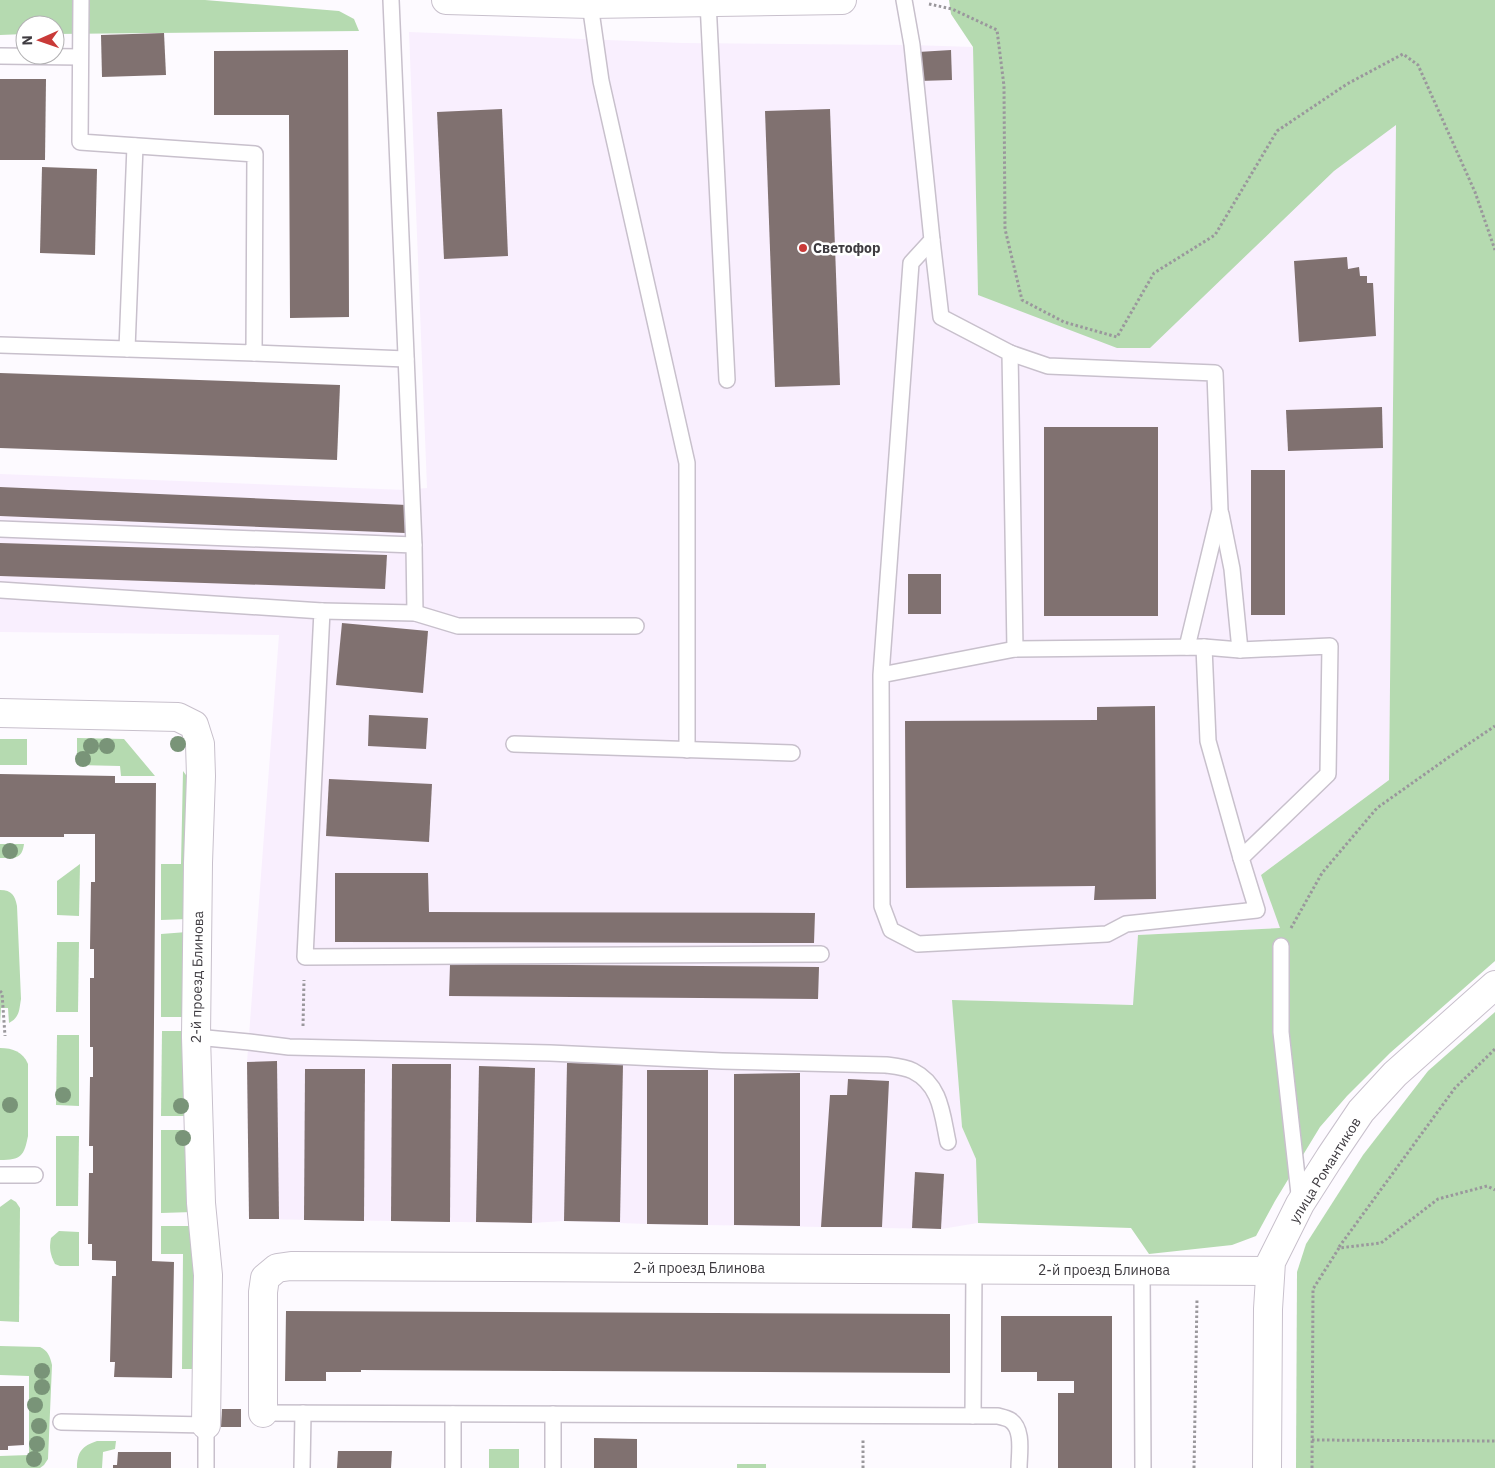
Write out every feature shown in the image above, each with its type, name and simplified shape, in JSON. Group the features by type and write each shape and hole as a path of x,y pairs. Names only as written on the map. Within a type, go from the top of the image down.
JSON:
{"street":[{"path":"446,0 590,4 842,0"},
{"name":"2-й проезд Блинова","path":"0,714 178,716 194,725 200,744 196,1037 201,1203 208,1275 206,1425"},
{"name":"улица Романтиков","path":"1267,1468 1268,1309 1271,1262 1300,1204 1361,1111 1395,1074 1495,985"},
{"name":"2-й проезд Блинова","path":"263,1412 263,1292 265,1278 277,1268 310,1266 1270,1271"}],"lane":[{"path":"81,0 80,142 255,154 254,353"},
{"path":"391,0 414,545 415,613"},
{"path":"904,0 912,45 941,317 1010,353 1048,366 1215,373 1220,510 1232,569 1240,650"},
{"path":"708,2 727,380"},
{"path":"590,4 601,81 687,463 687,750"},
{"path":"0,56 80,57"},
{"path":"127,349 135,146"},
{"path":"932,240 911,263 881,675 882,906 892,930 918,944 1107,934 1126,924 1257,910 1240,858 1208,741 1204,647"},
{"path":"0,345 406,359"},
{"path":"1010,353 1015,649"},
{"path":"1187,647 1220,510"},
{"path":"0,528 414,545"},
{"path":"0,590 322,612 415,613 458,626 636,626"},
{"path":"322,612 305,957 821,954"},
{"path":"881,675 1015,649 1204,647 1240,650 1330,646 1328,774 1240,858"},
{"path":"514,744 792,753"},
{"path":"1281,946 1281,1032 1300,1204"},
{"path":"196,1037 289,1048 550,1053 722,1061 886,1065 912,1070 930,1084 939,1099 948,1142"},
{"path":"0,1175 35,1175"},
{"path":"974,1269 974,1416"},
{"path":"1142,1270 1143,1468"},
{"path":"263,1412 998,1416 1010,1419 1017,1427 1019,1437 1019,1468"},
{"path":"302,1468 303,1413"},
{"path":"453,1414 453,1468"},
{"path":"553,1414 553,1468"},
{"path":"62,1422 206,1425 206,1468"}],"path":[{"path":"926,4 952,10 997,30 1004,86 1004,229 1022,300 1064,322 1117,337 1154,273 1215,235 1277,131 1347,84 1402,54 1418,65 1475,192 1495,250"},
{"path":"1281,946 1322,873 1377,808 1449,756 1495,726"},
{"path":"303,1015 305,957"},
{"path":"0,991 2,993 5,1036"},
{"path":"1312,1468 1313,1289 1339,1248 1455,1088 1495,1049"},
{"path":"1339,1248 1381,1243 1438,1199 1487,1186 1495,1190"},
{"path":"1194,1468 1198,1270"},
{"path":"863,1416 863,1468"},
{"path":"1312,1440 1495,1441"}],"shaded area":[{"path":"409,32 682,43 973,47 978,295 1334,171 1396,124 1389,780 1261,875 1281,928 1138,935 1134,1005 953,1000 962,1127 976,1159 978,1223 941,1229 564,1221 532,1223 249,1219 247,1062 279,635 0,632 0,474 406,490 427,488"}],"green space":[{"path":"0,0 205,0 339,11 354,19 359,31 65,34 65,15 15,15 15,34 0,35"},
{"path":"949,0 1495,0 1495,961 1390,1053 1347,1096 1320,1127 1256,1236 1232,1245 1149,1254 1131,1228 978,1223 976,1159 962,1127 952,1000 1133,1005 1138,935 1280,928 1261,875 1389,780 1396,125 1334,171 1150,348 1117,348 978,295 973,47 951,14"},
{"path":"77,738 124,739 155,776 121,776 120,766 77,765"},
{"path":"0,739 27,739 27,765 0,765"},
{"path":"183,771 192,783 188,919 161,920 161,864 181,864"},
{"path":"0,844 24,844 21,853 16,857 0,858"},
{"path":"80,864 79,916 57,915 57,881"},
{"path":"0,890 12,894 17,906 21,999 17,1016 9,1023 8,1008 1,1008 0,1024"},
{"path":"187,932 187,1017 161,1017 161,934"},
{"path":"57,942 79,942 78,1012 56,1012"},
{"path":"1495,1012 1495,1468 1296,1468 1297,1272 1306,1244 1363,1155 1428,1071"},
{"path":"162,1031 187,1031 188,1116 161,1116"},
{"path":"57,1035 79,1035 79,1106 56,1105"},
{"path":"0,1048 17,1052 23,1056 28,1064 28,1136 25,1148 20,1156 7,1160 0,1160"},
{"path":"161,1130 188,1130 193,1212 161,1213"},
{"path":"56,1136 79,1136 78,1206 56,1206"},
{"path":"11,1199 20,1208 19,1322 0,1321 0,1207"},
{"path":"161,1226 196,1226 199,1369 182,1369 183,1254 161,1254"},
{"path":"59,1231 79,1232 79,1266 60,1266 55,1264 50,1251 50,1242 51,1238"},
{"path":"0,1346 40,1347 47,1352 52,1365 48,1459 40,1468 0,1468 0,1456 29,1455 29,1376 0,1375"},
{"path":"97,1441 116,1441 115,1449 103,1452 102,1468 77,1468 81,1450"},
{"path":"489,1449 519,1449 519,1468 489,1468"},
{"path":"737,1464 766,1464 766,1468 737,1468"}],"building":[{"path":"164,33 166,75 102,77 101,35"},
{"path":"348,50 349,317 290,318 289,115 214,115 214,51"},
{"path":"951,50 952,80 919,81 918,52"},
{"path":"0,79 46,79 45,160 0,160"},
{"path":"502,109 508,256 444,259 437,112"},
{"name":"Светофор","path":"830,109 840,385 775,387 765,111"},
{"path":"42,167 97,169 95,255 40,253"},
{"path":"1347,257 1348,269 1359,267 1360,276 1367,276 1367,283 1373,283 1376,336 1299,342 1294,261"},
{"path":"0,373 340,385 337,460 0,448"},
{"path":"1382,407 1383,448 1288,451 1286,410"},
{"path":"1044,427 1158,427 1158,616 1044,616"},
{"path":"1251,470 1285,470 1285,615 1251,615"},
{"path":"0,487 407,505 405,533 0,516"},
{"path":"0,543 387,555 385,589 0,576"},
{"path":"908,574 941,574 941,614 908,614"},
{"path":"342,623 428,631 423,693 336,685"},
{"path":"1155,706 1156,899 1094,900 1095,886 906,888 905,721 1097,720 1097,707"},
{"path":"369,715 428,718 426,749 368,746"},
{"path":"0,774 115,776 115,783 156,783 152,1261 174,1262 172,1378 114,1377 115,1362 110,1362 112,1276 116,1276 116,1261 92,1260 92,1244 88,1244 89,1173 93,1173 93,1146 89,1146 90,1077 93,1077 93,1047 90,1047 90,978 94,978 94,949 90,949 91,882 95,882 95,834 64,834 64,837 0,837"},
{"path":"329,779 432,784 429,842 326,836"},
{"path":"335,873 428,873 429,912 815,913 814,943 335,942"},
{"path":"450,964 819,967 818,999 449,996"},
{"path":"277,1061 279,1219 249,1219 247,1062"},
{"path":"567,1063 623,1064 620,1222 564,1221"},
{"path":"392,1064 451,1064 450,1222 391,1221"},
{"path":"479,1066 535,1068 532,1223 476,1222"},
{"path":"305,1069 365,1069 364,1221 304,1220"},
{"path":"647,1070 708,1070 708,1225 647,1224"},
{"path":"800,1073 800,1226 734,1225 734,1074"},
{"path":"848,1079 889,1081 882,1227 821,1227 830,1095 847,1095"},
{"path":"915,1172 944,1174 941,1229 912,1228"},
{"path":"286,1311 950,1314 950,1373 361,1370 361,1372 326,1372 326,1381 285,1381"},
{"path":"1001,1316 1112,1316 1112,1468 1058,1468 1058,1393 1074,1393 1074,1381 1037,1381 1037,1372 1001,1372"},
{"path":"0,1386 24,1386 24,1445 8,1446 8,1450 0,1450"},
{"path":"222,1409 241,1409 241,1427 221,1427"},
{"path":"594,1438 637,1439 637,1468 594,1468"},
{"path":"338,1451 392,1451 391,1468 337,1468"},
{"path":"118,1452 171,1452 171,1468 113,1468 113,1465 117,1465"}],"place":[{"name":"Светофор","path":"803,248"}]}
